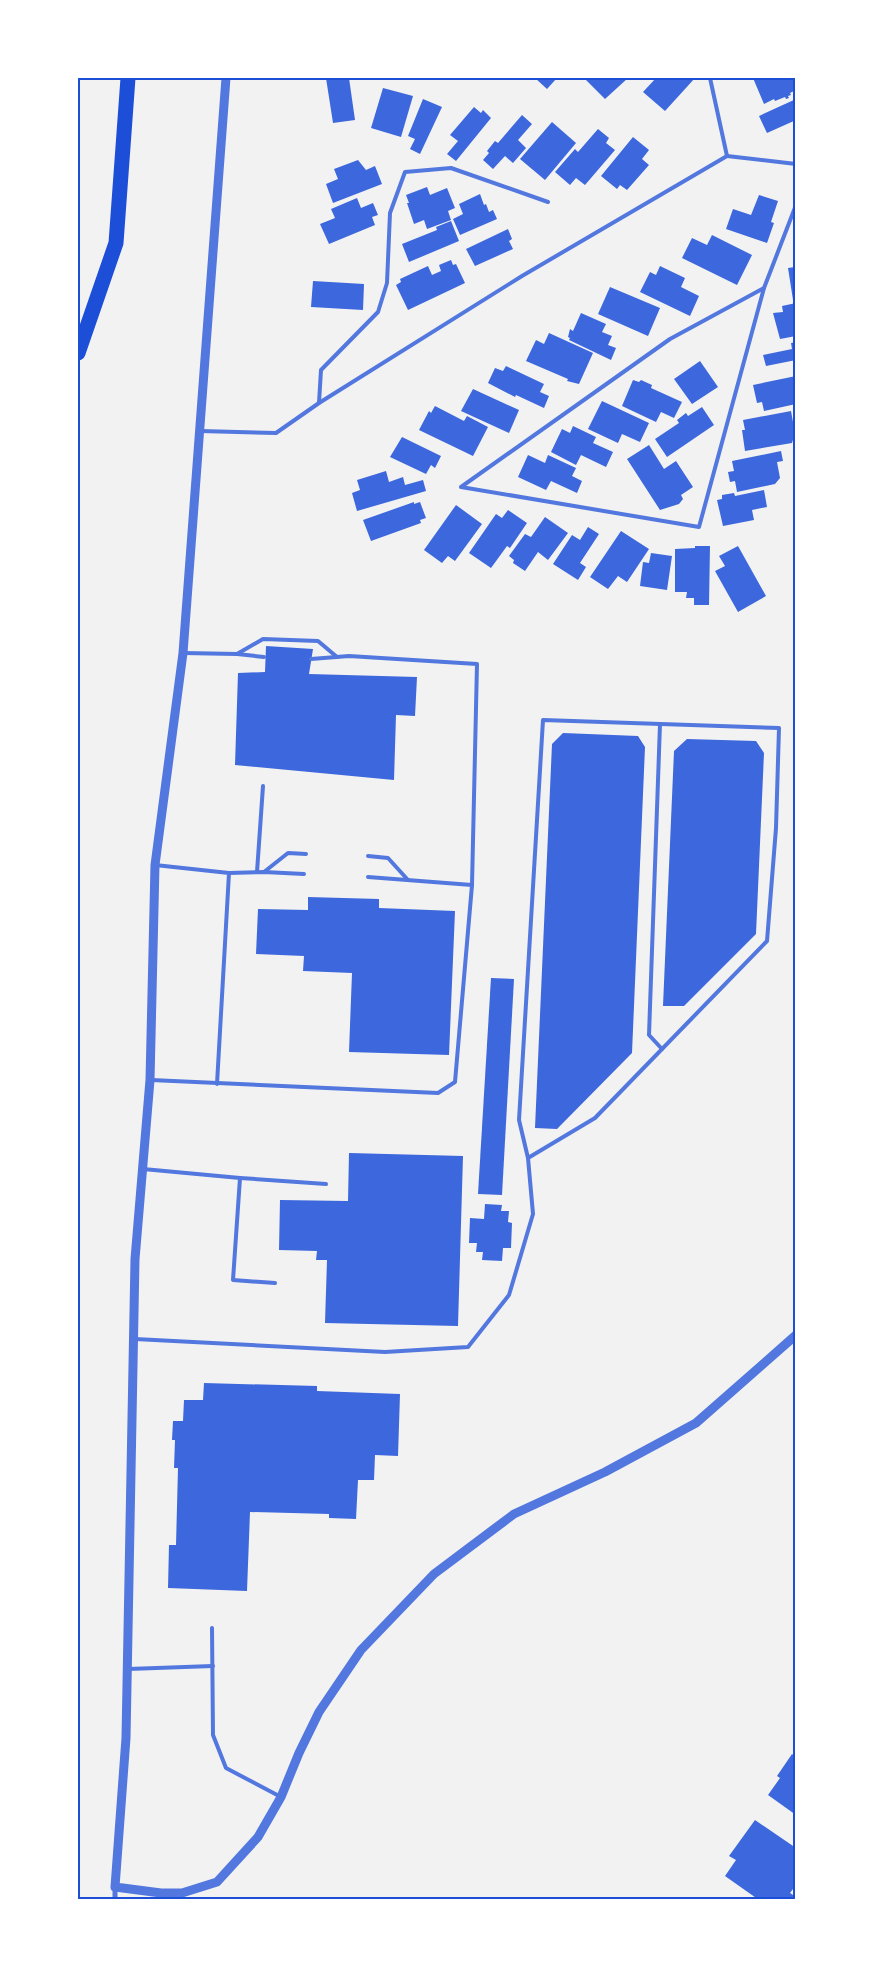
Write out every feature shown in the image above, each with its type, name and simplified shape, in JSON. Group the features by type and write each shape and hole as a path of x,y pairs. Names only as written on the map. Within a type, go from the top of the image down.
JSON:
{"highway":[{"path":"78,353 116,243 128,78"}],"street":[{"path":"115,1900 126,1738 135,1259 150,1080 155,866 183,653 226,78"},
{"path":"115,1886 162,1893 182,1893 217,1882 258,1837 281,1797 299,1753 319,1712 361,1650 434,1574 514,1514 605,1472 696,1423 796,1335"}],"lane":[{"path":"710,78 727,156"},
{"path":"200,431 276,433 319,403 522,276 727,156 796,164"},
{"path":"319,403 321,370 378,312 387,283 390,213 405,172 451,168 548,202"},
{"path":"764,288 670,339 461,487 699,527 764,288 796,205"},
{"path":"237,654 263,639 299,640 318,641 337,657"},
{"path":"183,653 237,654 264,657"},
{"path":"150,1080 438,1093 454,1082 472,885 477,664 349,656 311,659"},
{"path":"133,1339 385,1352 468,1347 510,1295 533,1214 528,1158 519,1120 543,720 779,728 776,828 767,941 595,1118 528,1158"},
{"path":"660,724 649,1035 662,1049"},
{"path":"257,872 263,786"},
{"path":"264,872 288,853 306,854"},
{"path":"368,856 388,858 408,880"},
{"path":"155,866 229,874 257,872 304,874"},
{"path":"217,1084 229,874"},
{"path":"368,877 472,885"},
{"path":"143,1168 240,1178 326,1184"},
{"path":"240,1178 233,1280 275,1283"},
{"path":"212,1628 213,1734 226,1768 281,1797"},
{"path":"128,1669 213,1666"}],"building":[{"path":"326,78 349,78 355,120 333,123"},
{"path":"535,78 557,78 547,89"},
{"path":"589,78 628,78 605,99 586,80"},
{"path":"656,78 695,78 665,111 643,92"},
{"path":"753,78 796,78 796,90 790,93 789,98 786,99 785,97 775,101 774,99 764,104"},
{"path":"383,88 413,96 401,137 371,128"},
{"path":"423,99 442,107 420,154 410,149 415,139 408,136"},
{"path":"796,99 796,120 767,133 759,116"},
{"path":"474,107 481,113 483,110 491,118 456,161 447,154 458,141 450,135"},
{"path":"522,115 532,124 518,140 526,148 513,163 505,156 493,169 483,160 489,153 487,151 495,141 498,143"},
{"path":"552,122 576,143 545,180 520,159"},
{"path":"598,129 609,138 606,143 615,150 585,185 576,178 570,185 555,172 575,149 578,152"},
{"path":"633,137 649,150 642,159 649,165 627,190 620,185 617,189 601,176"},
{"path":"358,160 366,170 375,166 382,184 333,203 326,184 338,179 334,169"},
{"path":"427,187 430,195 447,188 455,208 448,211 451,220 427,229 424,220 414,224 406,195"},
{"path":"480,194 484,205 486,204 489,212 493,210 497,219 460,235 453,219 463,214 459,204"},
{"path":"759,195 778,201 771,222 774,223 767,243 726,229 733,209 751,215"},
{"path":"357,198 361,208 373,203 378,215 372,217 375,225 329,244 320,224 335,218 331,209"},
{"path":"451,221 459,241 409,262 402,244 437,230 436,227"},
{"path":"508,229 512,239 509,241 513,249 475,266 466,249"},
{"path":"712,235 752,255 737,285 682,258 692,238 707,245"},
{"path":"451,260 453,265 456,264 465,283 408,310 396,285 401,282 400,279 428,266 432,275 441,271 439,265"},
{"path":"660,266 685,278 681,287 699,296 690,316 640,292 650,272 656,275"},
{"path":"795,267 796,300 793,300 788,268"},
{"path":"313,281 364,284 363,310 311,307"},
{"path":"610,287 660,308 648,336 598,314"},
{"path":"796,303 796,336 780,339 773,313 783,312 782,306"},
{"path":"581,313 606,324 602,332 612,336 608,345 616,348 611,360 569,340 570,329 573,331"},
{"path":"549,333 593,353 579,384 567,381 568,379 526,361 536,340 544,344"},
{"path":"796,342 796,360 766,366 763,355 792,349 791,343"},
{"path":"700,361 718,387 692,404 674,379"},
{"path":"506,366 544,384 540,392 549,396 544,408 516,395 515,397 488,383 495,368 503,371"},
{"path":"796,376 796,404 764,411 762,402 757,403 753,385"},
{"path":"633,380 639,382 641,380 652,385 651,388 682,402 674,418 661,412 656,422 622,406"},
{"path":"473,389 519,410 509,433 461,411"},
{"path":"602,401 649,423 640,442 622,434 618,443 588,429"},
{"path":"435,406 464,421 467,416 488,427 473,456 419,430 429,411 431,413"},
{"path":"702,407 714,425 667,457 655,439 679,423 677,420 686,413 688,416"},
{"path":"791,411 795,433 792,443 745,451 742,430 745,430 743,420"},
{"path":"573,426 596,437 593,443 613,452 606,467 581,455 576,465 551,452 562,429 570,433"},
{"path":"402,437 441,456 435,468 431,465 426,474 390,457"},
{"path":"649,445 664,469 676,461 693,487 681,495 683,499 679,504 660,510 627,459"},
{"path":"781,451 783,461 777,462 780,478 775,484 737,492 735,481 730,482 728,472 734,471 732,461"},
{"path":"528,455 545,463 548,455 576,468 572,476 582,481 577,493 551,481 546,490 518,477"},
{"path":"386,471 389,482 403,477 405,485 423,480 426,491 357,511 352,493 360,490 357,480"},
{"path":"764,490 767,507 752,510 754,520 723,526 717,500 722,499 722,495 734,493 735,496"},
{"path":"414,502 414,504 420,502 426,518 420,520 421,523 371,541 363,520"},
{"path":"456,505 482,524 455,561 448,556 442,563 424,550"},
{"path":"508,510 527,523 510,548 507,546 491,568 469,553 496,514 502,518"},
{"path":"545,517 568,533 548,560 538,552 525,571 513,563 514,560 509,556 525,534 531,537"},
{"path":"588,527 599,534 580,563 586,567 578,580 553,564 572,535 580,540"},
{"path":"621,531 649,549 627,582 618,576 608,589 590,577"},
{"path":"695,546 710,546 709,605 694,605 694,598 686,598 687,592 675,592 675,549 695,548"},
{"path":"738,546 766,596 738,612 715,571 725,566 719,556"},
{"path":"651,553 672,556 667,590 640,586 643,562 649,563"},
{"path":"266,646 313,649 309,674 417,677 415,716 396,715 394,780 235,765 238,673 265,672"},
{"path":"563,733 638,736 645,747 632,1053 557,1129 535,1128 552,744"},
{"path":"687,739 756,741 764,753 756,934 684,1006 663,1006 674,751"},
{"path":"308,897 379,899 379,908 455,911 449,1055 349,1052 352,973 303,971 304,956 256,954 258,909 308,910"},
{"path":"491,978 514,979 502,1195 478,1194"},
{"path":"349,1153 463,1156 458,1326 325,1323 327,1260 316,1260 317,1251 279,1250 280,1200 348,1201"},
{"path":"485,1204 502,1205 501,1211 509,1211 508,1222 512,1223 511,1248 503,1248 502,1261 482,1260 483,1252 476,1252 477,1243 469,1243 470,1218 484,1219"},
{"path":"204,1383 317,1386 317,1391 400,1394 398,1456 375,1455 374,1480 358,1480 356,1519 329,1518 329,1514 250,1512 247,1591 168,1588 169,1545 176,1545 178,1468 174,1468 175,1440 172,1440 173,1421 183,1421 184,1400 203,1400"},
{"path":"792,1754 796,1757 796,1815 768,1795 780,1778 777,1776"},
{"path":"755,1820 796,1848 796,1885 790,1893 796,1897 796,1900 759,1900 725,1876 736,1860 729,1856"}]}
